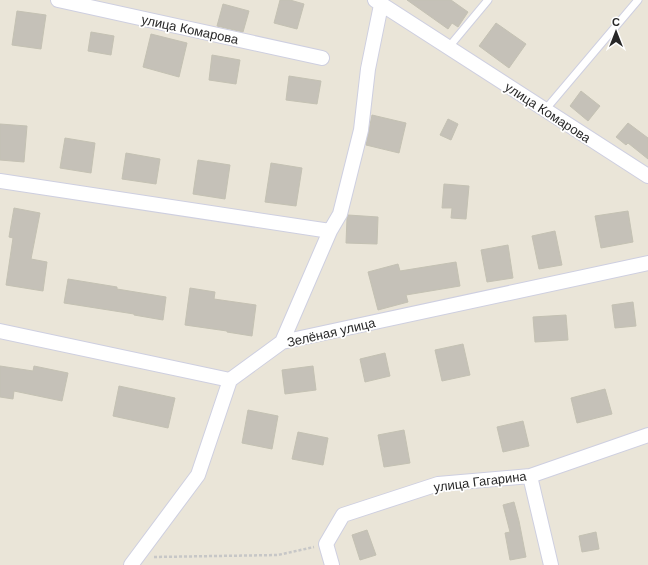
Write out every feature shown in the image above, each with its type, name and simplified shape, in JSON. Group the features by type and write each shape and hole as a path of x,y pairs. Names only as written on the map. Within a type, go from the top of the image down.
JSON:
{"street":[{"name":"улица Комарова","path":"58,0 322,58"},
{"name":"улица Комарова","path":"378,2 648,176"},
{"path":"282,342 330,231 340,214 361,130 378,2"},
{"path":"0,181 330,231"},
{"name":"Зелёная улица","path":"230,380 282,342 648,263"},
{"path":"0,331 230,380 198,475 134,561"},
{"name":"улица Гагарина","path":"326,544 343,515 438,484 530,476 648,435"},
{"path":"530,476 551,565"},
{"path":"326,544 332,565"}],"lane":[{"path":"448,48 488,0"},
{"path":"546,110 638,0"}],"path":[{"path":"134,561 278,556 326,544"}],"building":[{"path":"280,0 290,0 304,4 297,29 274,23"},
{"path":"407,0 451,0 468,12 458,27 452,23 448,29"},
{"path":"223,4 249,11 243,32 217,26"},
{"path":"17,11 46,15 41,49 12,45"},
{"path":"496,23 526,44 509,68 479,46"},
{"path":"91,32 114,36 111,55 88,51"},
{"path":"151,34 187,43 179,77 143,67"},
{"path":"212,55 240,60 236,84 209,80"},
{"path":"289,76 321,81 317,104 286,100"},
{"path":"581,91 600,106 588,121 570,106"},
{"path":"372,115 406,123 399,153 366,145"},
{"path":"448,119 458,124 451,140 440,135"},
{"path":"628,123 648,138 648,159 628,143 626,145 616,137"},
{"path":"0,124 27,126 24,162 0,160"},
{"path":"65,138 95,143 91,173 60,168"},
{"path":"126,153 160,159 156,184 122,179"},
{"path":"198,160 230,165 225,199 193,194"},
{"path":"271,163 302,168 296,206 265,202"},
{"path":"444,184 469,186 466,219 451,218 452,208 442,208"},
{"path":"14,208 40,213 31,259 47,262 43,291 6,285 13,238 9,237"},
{"path":"628,211 633,242 601,248 595,216"},
{"path":"348,215 378,217 377,244 346,243"},
{"path":"555,231 562,265 539,269 532,236"},
{"path":"508,245 513,278 487,282 481,250"},
{"path":"456,262 460,286 406,295 408,302 378,310 368,272 398,264 400,271"},
{"path":"68,279 166,297 163,320 64,303"},
{"path":"190,288 215,292 214,299 256,305 252,336 185,325"},
{"path":"633,302 636,326 615,328 612,305"},
{"path":"566,315 568,340 535,342 533,317"},
{"path":"463,344 470,375 442,381 435,350"},
{"path":"385,353 390,376 365,382 360,359"},
{"path":"0,366 33,371 34,366 68,373 62,401 14,391 13,399 0,397"},
{"path":"313,366 316,390 285,394 282,370"},
{"path":"119,386 175,398 168,428 113,416"},
{"path":"605,389 612,414 577,423 571,398"},
{"path":"248,410 278,416 272,449 242,443"},
{"path":"523,421 529,446 503,452 497,427"},
{"path":"404,430 410,463 384,467 378,435"},
{"path":"298,432 328,438 323,465 292,459"},
{"path":"514,502 526,557 510,560 505,533 510,532 503,505"},
{"path":"367,530 376,555 360,560 352,535"},
{"path":"596,532 599,549 582,552 579,536"}]}
